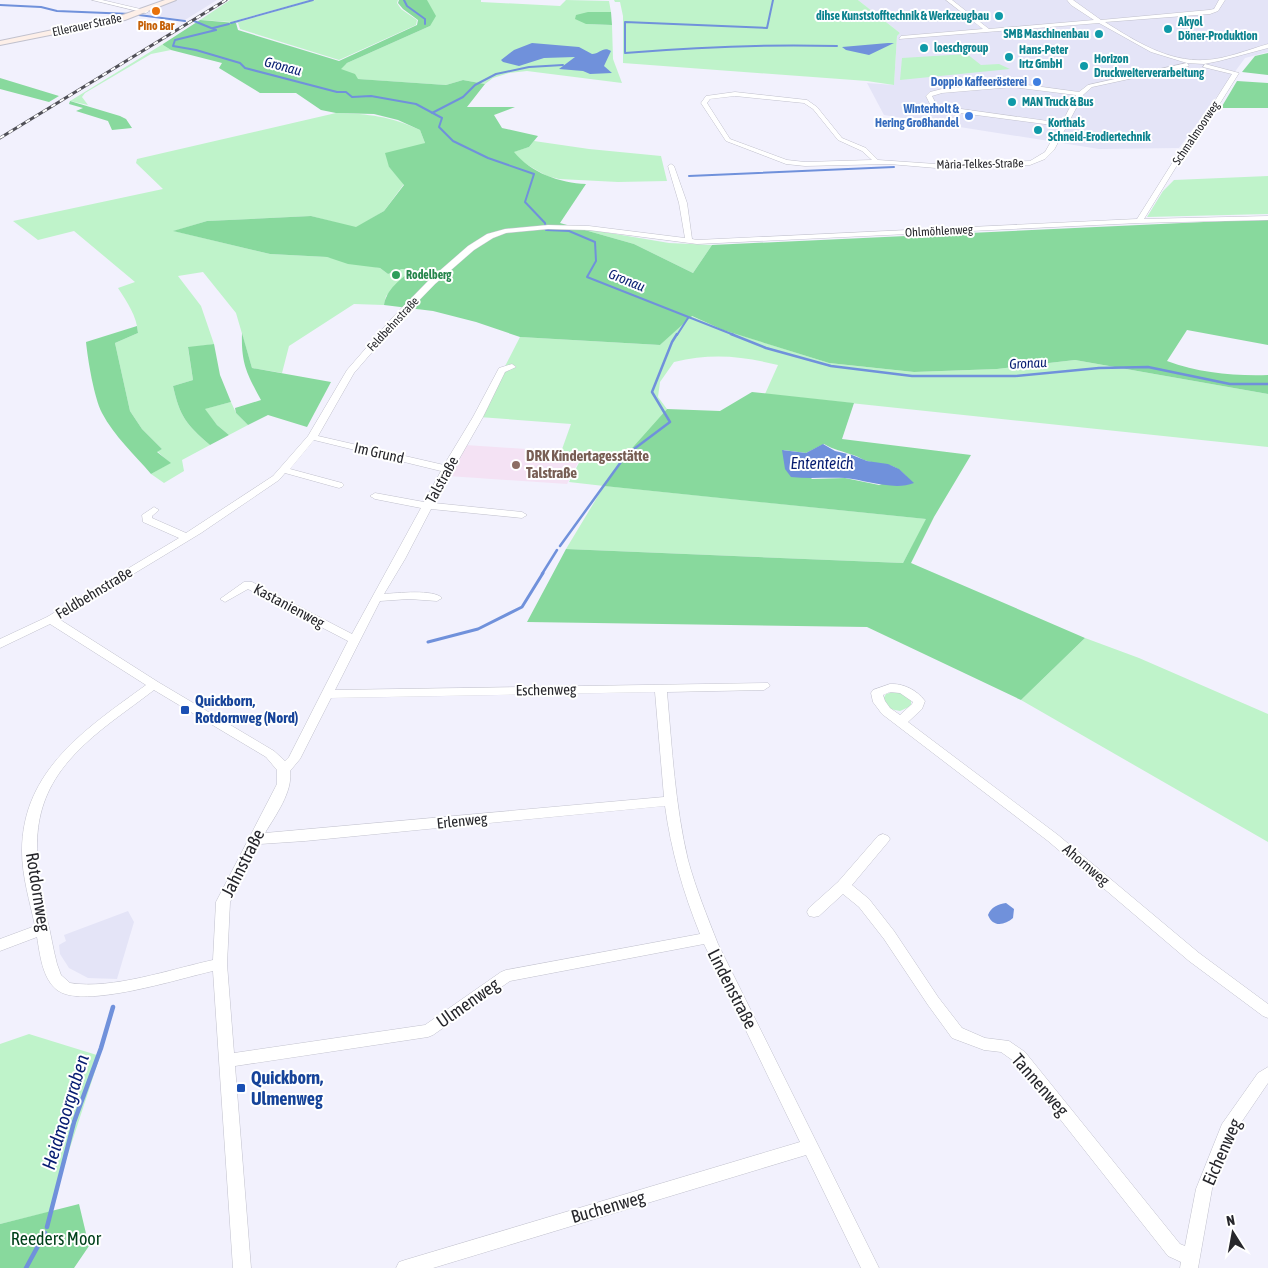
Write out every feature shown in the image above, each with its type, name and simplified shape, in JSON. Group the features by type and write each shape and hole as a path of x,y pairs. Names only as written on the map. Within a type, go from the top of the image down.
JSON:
{"main road":[{"name":"Ellerauer Straße","path":"0,44 100,24 146,11 172,0"}],"street":[{"path":"95,0 146,11"},
{"path":"109,3 118,0"},
{"path":"949,0 987,30"},
{"path":"1070,0 1073,4 1140,45 1198,67 1268,46"},
{"path":"901,38 1214,12 1222,0"},
{"path":"1060,125 946,109 933,105 928,96 942,91 1004,85 1080,94 1090,86 1186,63"},
{"name":"Schmalmoorweg","path":"1140,222 1184,149 1214,108 1236,72 1204,64"},
{"name":"Mària-Telkes-Straße","path":"876,162 868,150 840,139 813,106 805,101 727,94 708,97 704,103 728,140 779,160 805,164 876,162 936,166 1037,162 1048,156 1060,125 1080,94"},
{"path":"671,166 683,203 689,242"},
{"name":"Ohlmöhlenweg","path":"689,242 1268,218"},
{"name":"Feldbehnstraße","path":"0,644 51,619 186,537 255,493 284,470 312,437 340,387 362,357 432,282 472,248 490,236 505,231 543,227 589,228 689,242"},
{"name":"Talstraße","path":"284,770 294,759 376,598 400,560 447,469 478,417 502,370 512,366"},
{"name":"Im Grund","path":"312,437 447,469"},
{"path":"284,470 339,485"},
{"path":"375,496 428,506 522,515"},
{"path":"154,510 147,515 147,520 186,537"},
{"name":"Kastanienweg","path":"226,599 248,584 355,640"},
{"path":"376,598 409,596 437,598"},
{"path":"51,619 154,685 270,754 284,770"},
{"name":"Rotdornweg","path":"154,685 70,750 50,775 34,810 30,854 32,879 52,973 66,989 80,991 119,988 220,964"},
{"name":"Eschenweg","path":"328,694 764,686"},
{"name":"Lindenstraße","path":"661,688 670,801 682,861 707,938 870,1268"},
{"name":"Ahornweg","path":"902,721 1053,838 1194,957 1268,1012"},
{"name":"Jahnstraße","path":"242,1268 220,964 223,902 280,792 284,783 284,770"},
{"name":"Erlenweg","path":"254,840 670,801"},
{"path":"814,912 844,886 883,839"},
{"name":"Tannenweg","path":"844,886 864,903 890,935 933,1001 957,1033 984,1044 1004,1046 1020,1057 1174,1250 1189,1263"},
{"path":"0,945 43,929"},
{"name":"Ulmenweg","path":"228,1060 428,1031 506,976 707,938"},
{"name":"Eichenweg","path":"1189,1263 1204,1189 1228,1129 1262,1078 1268,1074"},
{"name":"Buchenweg","path":"405,1268 811,1146"}],"shaded area":[{"path":"175,0 217,0 185,20 141,14"},
{"path":"858,0 1268,0 1268,52 1245,58 1179,148 1099,149 884,115 867,83 894,85 897,36 900,33"},
{"name":"DRK Kindertagesstätte Talstraße","path":"466,445 583,453 567,484 448,476"},
{"path":"128,911 134,922 117,979 88,978 69,968 60,954 59,945 66,941 64,935"}],"green space":[{"path":"230,0 310,0 231,22 200,20"},
{"path":"315,0 398,0 397,3 401,9 417,20 416,25 339,60 240,29 238,23 235,23"},
{"path":"399,0 427,0 436,16 430,26 347,63 341,69 355,74 358,79 446,85 463,80 485,84 467,107 515,107 494,115 502,128 538,136 529,147 514,152 529,166 547,176 566,182 586,184 560,223 634,244 693,273 712,245 1268,219 1268,345 1187,330 1167,361 1217,373 1268,375 1268,394 1075,360 997,369 914,372 829,363 723,330 692,316 660,345 520,337 476,322 433,311 384,305 391,289 413,270 402,269 388,274 380,268 348,264 327,257 270,254 173,231 207,221 311,216 356,227 384,211 404,185 389,167 385,153 425,143 420,130 398,120 374,114 336,113 321,110 296,93 260,93 219,68 222,63 171,50 163,44 200,20 236,23 238,30 339,61 417,25 418,20 403,9 398,3"},
{"path":"427,0 481,0 481,2 560,6 566,0 609,1 611,12 588,12 586,24 612,25 613,59 622,83 527,71 509,73 493,78 485,84 463,80 446,85 357,79 340,69 347,63 430,26"},
{"path":"614,0 858,0 900,33 897,36 894,85 867,81 623,63 623,16 620,2 615,2"},
{"path":"588,12 611,12 612,25 586,24 575,19 576,15"},
{"path":"163,44 171,50 151,54 85,93 82,97 88,105 70,101"},
{"path":"1268,53 1268,75 1242,72 1255,56"},
{"path":"967,54 981,65 999,64 1010,69 900,80 902,58"},
{"path":"0,78 59,96 49,102 0,89"},
{"path":"1237,81 1268,83 1268,108 1221,108"},
{"path":"70,101 120,116 126,119 132,128 112,130 108,121 76,111 83,108 69,104"},
{"path":"336,113 379,117 420,130 425,143 389,167 404,184 384,211 356,228 311,216 207,221 174,231 270,254 327,257 380,268 388,274 402,269 414,270 386,296 384,305 354,304 289,346 282,373 252,368 236,313 203,272 178,276 201,306 214,344 188,348 193,380 173,386 181,413 195,431 210,445 182,460 184,471 164,483 151,474 170,463 157,451 162,449 142,429 130,411 115,343 138,333 134,315 118,288 135,282 74,231 38,240 13,221 163,189 136,163 137,159"},
{"path":"534,141 661,156 667,181 618,182 559,179 547,176 524,163 513,152 529,147"},
{"path":"1268,176 1268,214 1147,217 1163,191 1174,180"},
{"path":"574,227 669,243 712,245 693,273 634,244"},
{"path":"691,316 724,330 829,363 914,372 997,369 1075,360 1268,394 1268,447 765,394 778,365 751,359 701,357 674,362 660,382 658,397 667,409 605,486 927,519 903,563 566,549 604,486 569,482 584,453 561,452 571,424 479,417 520,337 660,345"},
{"path":"137,326 138,333 115,343 130,411 142,429 162,449 157,452 171,463 151,474 119,437 102,413 94,389 86,342"},
{"path":"242,333 252,368 331,382 307,427 268,415 248,425 236,413 235,408 261,400 244,361"},
{"path":"214,344 220,375 231,402 205,409 217,425 229,435 210,445 195,431 181,413 173,386 193,380 188,347"},
{"path":"752,392 854,403 842,439 971,455 934,517 911,563 1085,638 1021,700 867,627 527,622 566,549 903,563 926,519 604,486 626,455 667,409 720,411","holes":["824,444 865,460 892,466 906,476 879,485 845,478 812,479 783,450 806,453"]},
{"path":"231,402 236,413 248,425 229,435 217,425 204,409"},
{"path":"1085,638 1139,658 1268,714 1268,842 1021,700"},
{"path":"893,692 901,693 911,700 911,706 900,711 890,709 883,699 886,694"},
{"path":"29,1034 100,1056 49,1212 0,1224 0,1044"},
{"name":"Reeders Moor","path":"79,1204 89,1246 74,1268 0,1268 0,1224"}],"water":[{"path":"532,43 579,47 592,54 604,50 611,51 604,66 612,73 590,74 583,71 559,69 575,57 544,58 519,66 501,60 514,50"},
{"path":"894,43 869,55 846,50 842,47"},
{"name":"Ententeich","path":"823,444 835,451 867,461 888,464 899,469 914,483 898,486 845,478 791,477 785,469 782,450 806,453"},
{"path":"1006,903 1014,909 1013,918 1003,924 996,924 990,919 989,912 995,906"}],"waterway":[{"path":"231,23 313,0"},
{"path":"404,0 407,6 425,19 425,24"},
{"path":"625,52 625,22 767,28 773,0"},
{"name":"Gronau","path":"0,5 41,7 57,11 131,14"},
{"name":"Gronau","path":"139,15 185,21"},
{"name":"Gronau","path":"194,21 216,30 175,40 173,46 196,50 240,63 245,68 337,92 346,92 352,97 371,96 416,104 432,113"},
{"path":"213,28 229,24"},
{"path":"625,53 731,46 837,46"},
{"path":"432,113 463,97 475,85 496,74 529,67 563,65"},
{"name":"Gronau","path":"432,113 442,118 439,127 453,141 488,158 534,174 525,202 545,223 546,230 569,231 595,242 596,261 587,277 734,335"},
{"path":"689,176 894,167"},
{"name":"Heidmoorgraben","path":"677,335 688,318"},
{"name":"Heidmoorgraben","path":"560,546 626,455 670,422 652,392 677,334"},
{"name":"Gronau","path":"731,334 766,348 831,366 912,376 1015,376 1099,368 1148,367 1230,384 1268,384"},
{"name":"Heidmoorgraben","path":"542,574 557,550"},
{"name":"Heidmoorgraben","path":"428,642 478,629 522,607 543,573"},
{"name":"Heidmoorgraben","path":"47,1227 74,1122 101,1048 113,1007"},
{"path":"26,1268 45,1233"}],"railway":[{"path":"0,138 226,0"}],"place":[{"name":"Pino Bar","path":"156,11"},
{"name":"dihse Kunststofftechnik & Werkzeugbau","path":"999,16"},
{"name":"Akyol Döner-Produktion","path":"1168,29"},
{"name":"SMB Maschinenbau","path":"1099,34"},
{"name":"loeschgroup","path":"924,48"},
{"name":"Hans-Peter Irtz GmbH","path":"1009,57"},
{"name":"Horizon Druckweiterverarbeitung","path":"1084,66"},
{"name":"Doppio Kaffeerösterei","path":"1037,82"},
{"name":"MAN Truck & Bus","path":"1012,102"},
{"name":"Winterholt & Hering Großhandel","path":"969,116"},
{"name":"Korthals Schneid-Erodiertechnik","path":"1038,130"},
{"name":"Rodelberg","path":"396,275"},
{"name":"DRK Kindertagesstätte Talstraße","path":"516,465"},
{"name":"Quickborn, Rotdornweg (Nord)","path":"185,710"},
{"name":"Quickborn, Ulmenweg","path":"241,1088"}]}
